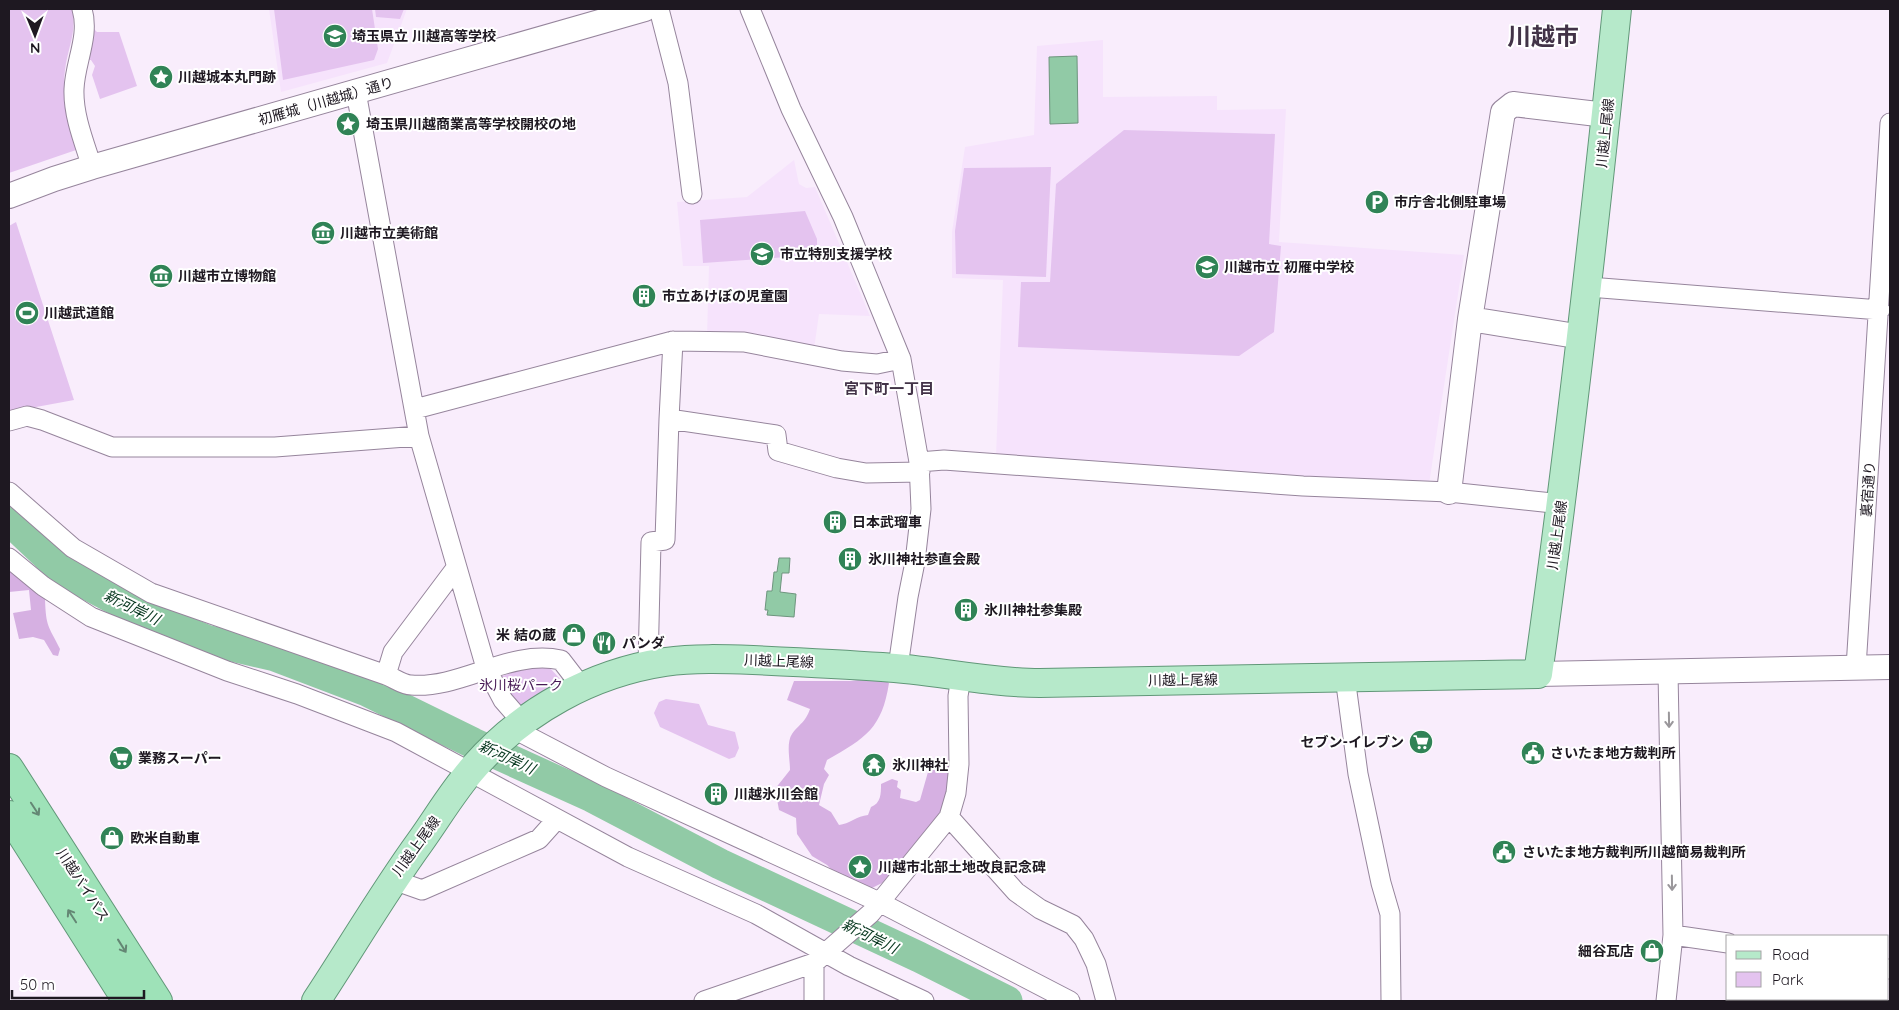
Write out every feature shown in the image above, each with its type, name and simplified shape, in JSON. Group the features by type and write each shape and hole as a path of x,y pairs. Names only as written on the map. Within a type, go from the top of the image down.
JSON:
{"highway":[{"name":"川越バイパス","path":"9,768 158,1001"},
{"name":"川越バイパス","path":"9,815 127,1001"}],"main road":[{"name":"川越上尾線","path":"316,1001 367,924 394,876 472,769 514,729 547,705 581,686 648,665 682,660 728,659 898,667 1000,682 1040,683 1538,674 1562,504 1589,287 1617,9"}],"street":[{"path":"82,9 83,43 75,76 74,105 92,167"},
{"path":"659,9 678,83 692,194"},
{"path":"750,9 791,108 843,217 901,359 920,467 919,535 898,667"},
{"name":"初雁城（川越城）通り","path":"9,196 54,178 637,10"},
{"path":"356,92 419,436 486,668 503,700 514,729 606,777 1070,1001"},
{"path":"1449,492 1470,319 1503,112 1513,104 1606,114"},
{"name":"裏宿通り","path":"1856,668 1880,310 1890,123"},
{"path":"1589,287 1880,310"},
{"path":"1470,319 1582,336"},
{"path":"415,409 673,341 744,342 842,361 877,364 901,359"},
{"path":"648,665 651,542 665,540 673,341"},
{"path":"9,421 28,416 112,447 274,447 419,436"},
{"path":"669,419 776,435 778,451 837,468 866,473 920,467 944,460 1293,485 1449,492 1562,504"},
{"path":"9,492 73,548 151,593 386,675 410,686 443,682 486,668 547,657 562,660 581,686"},
{"path":"9,558 43,586 91,617 227,671 297,694 396,732 472,769 556,820 628,856 756,914 849,966 924,1001"},
{"path":"386,675 393,652 456,568"},
{"path":"1538,674 1890,668"},
{"path":"1666,1001 1673,935 1668,672"},
{"path":"704,1001 827,952 875,908 950,817 956,793 959,764 958,696 961,677"},
{"path":"1345,677 1358,774 1381,883 1390,914 1391,1001"},
{"path":"950,817 971,844 1016,892 1040,909 1073,925 1084,938 1096,964 1106,1001"},
{"path":"394,876 405,884 422,890 539,839 556,820"},
{"path":"1673,935 1726,943"},
{"path":"814,1001 827,952"}],"shaded area":[{"name":"埼玉県立 川越高等学校","path":"269,9 407,9 387,63 281,92"},
{"name":"川越市立 初雁中学校","path":"1103,40 1103,97 1217,96 1217,110 1286,109 1279,242 1464,255 1429,484 996,456 1003,280 952,278 952,232 965,147 1034,135 1037,46"},
{"path":"1077,56 1078,123 1050,124 1049,57"},
{"name":"市立特別支援学校","path":"794,160 799,184 806,188 815,187 870,316 819,314 814,349 707,336 709,266 683,266 677,202 747,197"},
{"path":"779,558 790,558 789,573 782,573 780,592 796,594 794,617 767,615 768,610 765,610 767,591 772,591 774,572 777,572"},
{"path":"9,567 45,599 48,626 60,649 58,656 53,655 44,640 33,637 19,639 13,613 31,610 29,590 9,592"},
{"path":"878,677 889,683 882,711 877,721 862,738 827,760 824,769 829,775 824,784 819,805 831,812 839,825 843,824 868,815 871,807 879,801 881,784 892,779 898,781 897,787 901,790 900,798 916,802 920,800 930,765 951,766 948,803 882,883 872,888 834,872 827,865 812,856 797,834 796,818 779,810 775,789 790,770 790,738 810,709 787,700 794,681 851,681"}],"green space":[{"path":"9,9 72,9 73,33 66,62 64,91 69,120 79,149 9,173"},
{"name":"埼玉県立 川越高等学校","path":"274,9 372,9 378,49 374,60 283,80"},
{"path":"375,9 404,9 400,19 376,17"},
{"path":"94,29 97,32 119,32 137,86 100,99 92,75 95,66 91,60 88,60"},
{"path":"1124,130 1275,134 1269,244 1281,246 1274,332 1239,356 1018,347 1021,282 1050,282 1056,184"},
{"path":"1051,167 1046,277 956,274 955,231 964,168"},
{"path":"805,211 817,239 817,255 703,263 700,220"},
{"name":"川越武道館","path":"16,222 74,400 9,412 9,226"},
{"name":"氷川桜パーク","path":"533,665 549,667 561,680 516,709 500,677"},
{"path":"666,699 699,704 708,725 735,732 739,748 735,757 729,759 660,727 654,713 659,702"}],"waterway":[{"name":"新河岸川","path":"9,520 64,572 139,612 206,640 275,656 367,691 473,743 592,797 720,864 919,957 1007,1001"}],"place":[{"name":"埼玉県立 川越高等学校","path":"335,36"},
{"name":"川越城本丸門跡","path":"161,77"},
{"name":"埼玉県川越商業高等学校開校の地","path":"348,124"},
{"name":"市庁舎北側駐車場","path":"1377,202"},
{"name":"川越市立美術館","path":"323,233"},
{"name":"市立特別支援学校","path":"762,254"},
{"name":"川越市立 初雁中学校","path":"1207,267"},
{"name":"川越市立博物館","path":"161,276"},
{"name":"市立あけぼの児童園","path":"644,296"},
{"name":"川越武道館","path":"27,313"},
{"name":"日本武瑠車","path":"835,522"},
{"name":"氷川神社参直会殿","path":"850,559"},
{"name":"氷川神社参集殿","path":"966,610"},
{"name":"米 結の蔵","path":"574,635"},
{"name":"パンダ","path":"604,643"},
{"name":"セブン-イレブン","path":"1421,742"},
{"name":"さいたま地方裁判所","path":"1533,753"},
{"name":"業務スーパー","path":"121,758"},
{"name":"氷川神社","path":"874,765"},
{"name":"川越氷川会館","path":"716,794"},
{"name":"欧米自動車","path":"112,838"},
{"name":"さいたま地方裁判所川越簡易裁判所","path":"1504,852"},
{"name":"川越市北部土地改良記念碑","path":"860,867"},
{"name":"細谷瓦店","path":"1652,951"}],"district":[{"name":"川越市","path":"1543,36"},
{"name":"宮下町一丁目","path":"889,388"}]}
